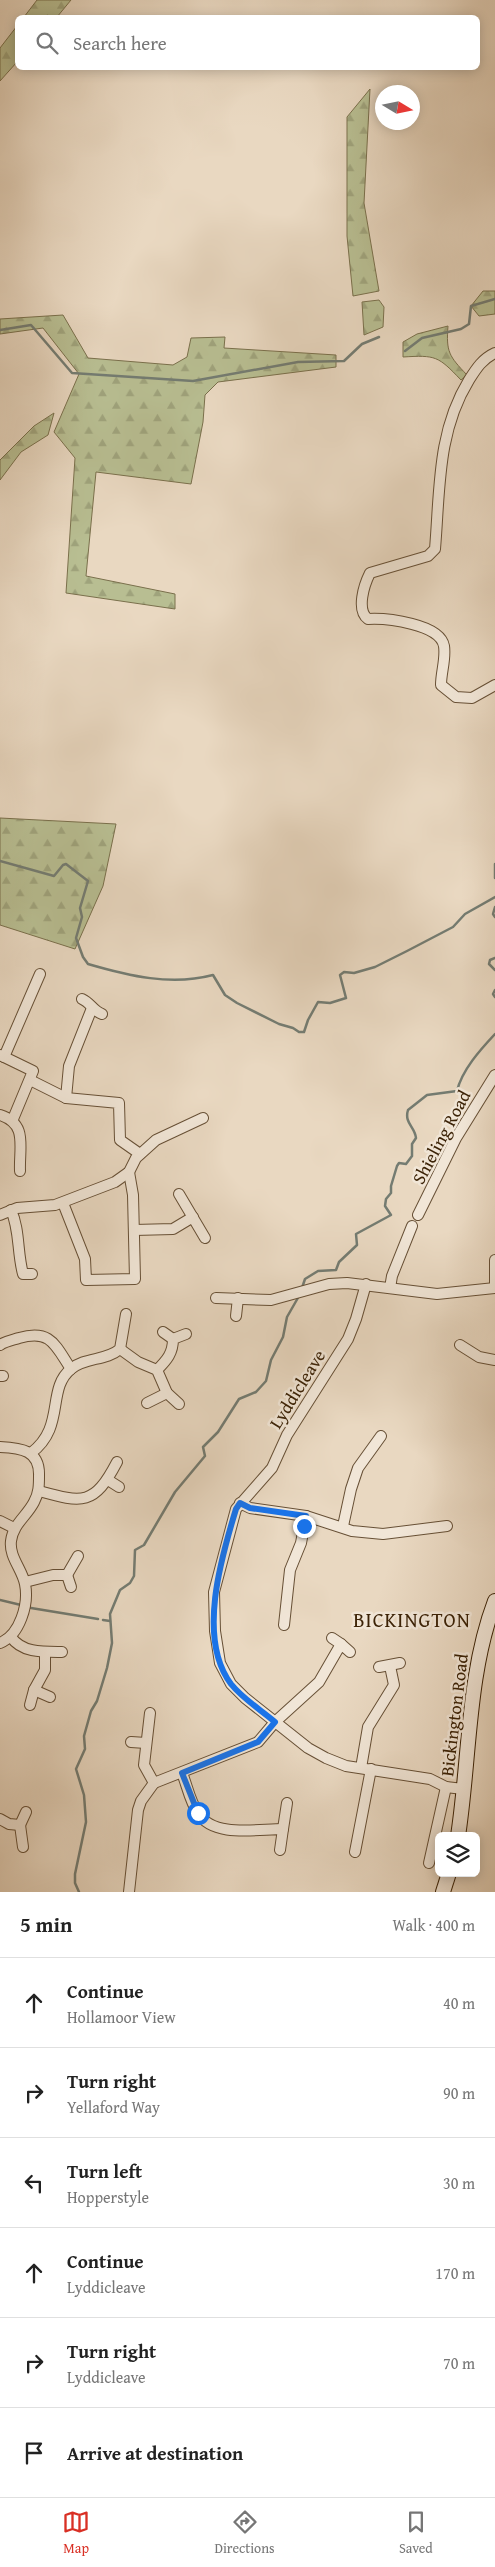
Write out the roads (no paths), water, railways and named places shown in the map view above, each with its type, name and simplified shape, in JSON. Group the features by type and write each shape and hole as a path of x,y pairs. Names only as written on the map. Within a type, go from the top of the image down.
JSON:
{"main road":[{"name":"Bickington Road","path":"459,1832 480,1659 487,1622 495,1601"},
{"path":"443,1892 448,1877"}],"street":[{"path":"495,353 482,360 470,378 461,394 447,430 437,495 435,549 428,556 370,573 365,583 362,610 364,616 368,619 421,627 432,631 441,638 444,651 442,685 456,698 472,698 495,684"},
{"path":"13,1119 33,1071 2,1056 40,974"},
{"path":"66,1098 69,1066 92,1008 90,1002 82,999"},
{"path":"92,1008 102,1014"},
{"name":"Shieling Road","path":"418,1215 456,1138 495,1075"},
{"path":"30,1080 66,1098 119,1103 120,1140 140,1154"},
{"path":"0,1115 13,1119 19,1128 20,1171"},
{"path":"0,1215 17,1208 49,1207 63,1203 115,1182 129,1172 140,1154 156,1140 203,1118"},
{"path":"63,1203 85,1259 86,1280 135,1280 133,1195 129,1172"},
{"path":"179,1194 205,1238"},
{"path":"11,1210 18,1227 18,1255 23,1274 32,1274"},
{"path":"134,1230 173,1229 193,1217"},
{"path":"390,1288 392,1276 412,1226"},
{"path":"216,1298 272,1300 329,1284 366,1284 438,1294 495,1288 495,1260"},
{"name":"Lyddicleave","path":"366,1284 348,1339 287,1435 272,1468 236,1509 214,1592 215,1631 220,1663 231,1684 246,1698 308,1748 326,1758 346,1766 430,1779 446,1787 464,1789"},
{"path":"236,1316 238,1298"},
{"path":"31,1453 48,1436 61,1382 71,1368 87,1361 114,1354 120,1349 126,1314"},
{"path":"163,1332 173,1339"},
{"path":"0,1345 35,1334 49,1338 71,1368"},
{"path":"173,1339 186,1334"},
{"path":"157,1370 168,1358 173,1348 173,1339"},
{"path":"460,1345 479,1357 495,1360"},
{"path":"120,1349 138,1362 157,1370 167,1393 179,1404"},
{"path":"147,1403 167,1393"},
{"path":"343,1526 351,1489 358,1468 380,1436"},
{"path":"0,1447 18,1448 31,1453 38,1461 39,1491 28,1512 14,1528 11,1550 25,1582 26,1598 17,1627 11,1637 0,1643"},
{"path":"39,1491 74,1501 90,1498 108,1480 117,1462"},
{"path":"108,1480 119,1487"},
{"path":"240,1503 250,1508 306,1516 343,1526 352,1531 383,1534 447,1526"},
{"path":"284,1625 290,1570 301,1543 306,1516"},
{"path":"0,1522 14,1528"},
{"path":"71,1587 67,1575 78,1556"},
{"path":"25,1582 53,1574 67,1575"},
{"path":"11,1637 22,1647 46,1652 62,1652"},
{"path":"128,1892 138,1810 141,1801 154,1783 258,1742 275,1722 319,1682 337,1641 350,1652"},
{"path":"30,1705 34,1690 45,1670 46,1652"},
{"path":"355,1852 366,1769 368,1727 394,1685 395,1665 379,1667"},
{"path":"34,1690 50,1697"},
{"path":"150,1713 144,1765 154,1783"},
{"path":"131,1742 146,1743"},
{"path":"182,1773 198,1813 207,1824 227,1829 283,1829"},
{"path":"429,1863 446,1787"},
{"path":"280,1850 288,1804"},
{"path":"23,1846 20,1825 26,1812"},
{"path":"0,1819 9,1824 20,1825"}],"waterway":[{"path":"405,351 422,338 461,329 469,324 471,306 495,299"},
{"path":"0,330 31,325 72,373 193,381 298,362 344,361 362,344 379,337"},
{"path":"0,861 54,876 66,864 88,881 80,908 82,917 76,938 83,957 88,964 134,976 166,980 182,980 213,975 225,995 237,1003 299,1032 304,1032 318,1002 330,1003 346,998 340,975 344,972 354,973 375,967 453,927 465,914 495,897"},
{"path":"495,864 495,878"},
{"path":"495,907 493,914 495,917"},
{"path":"495,958 490,960 489,964 495,970"},
{"path":"495,990 493,994 495,997"},
{"path":"302,1288 305,1279 318,1271 336,1270 339,1262 357,1245 356,1234 391,1215 385,1206 386,1199 391,1193 391,1186 397,1166 399,1163 406,1164 412,1156 412,1144 416,1138 407,1118 408,1110 427,1095 457,1091 467,1068 495,1034"},
{"path":"79,1892 75,1883 75,1874 86,1822 84,1795 76,1769 85,1749 84,1736 107,1668 112,1643 110,1614 120,1590 130,1583 134,1576 135,1550 144,1545 175,1492 205,1456 203,1447 218,1432 239,1399 256,1392 266,1381 271,1360 283,1337 287,1317 299,1296"},
{"path":"0,1600 21,1605"},
{"path":"31,1608 98,1619"},
{"path":"103,1620 110,1621"}],"district":[{"name":"BICKINGTON","path":"412,1619"}]}
